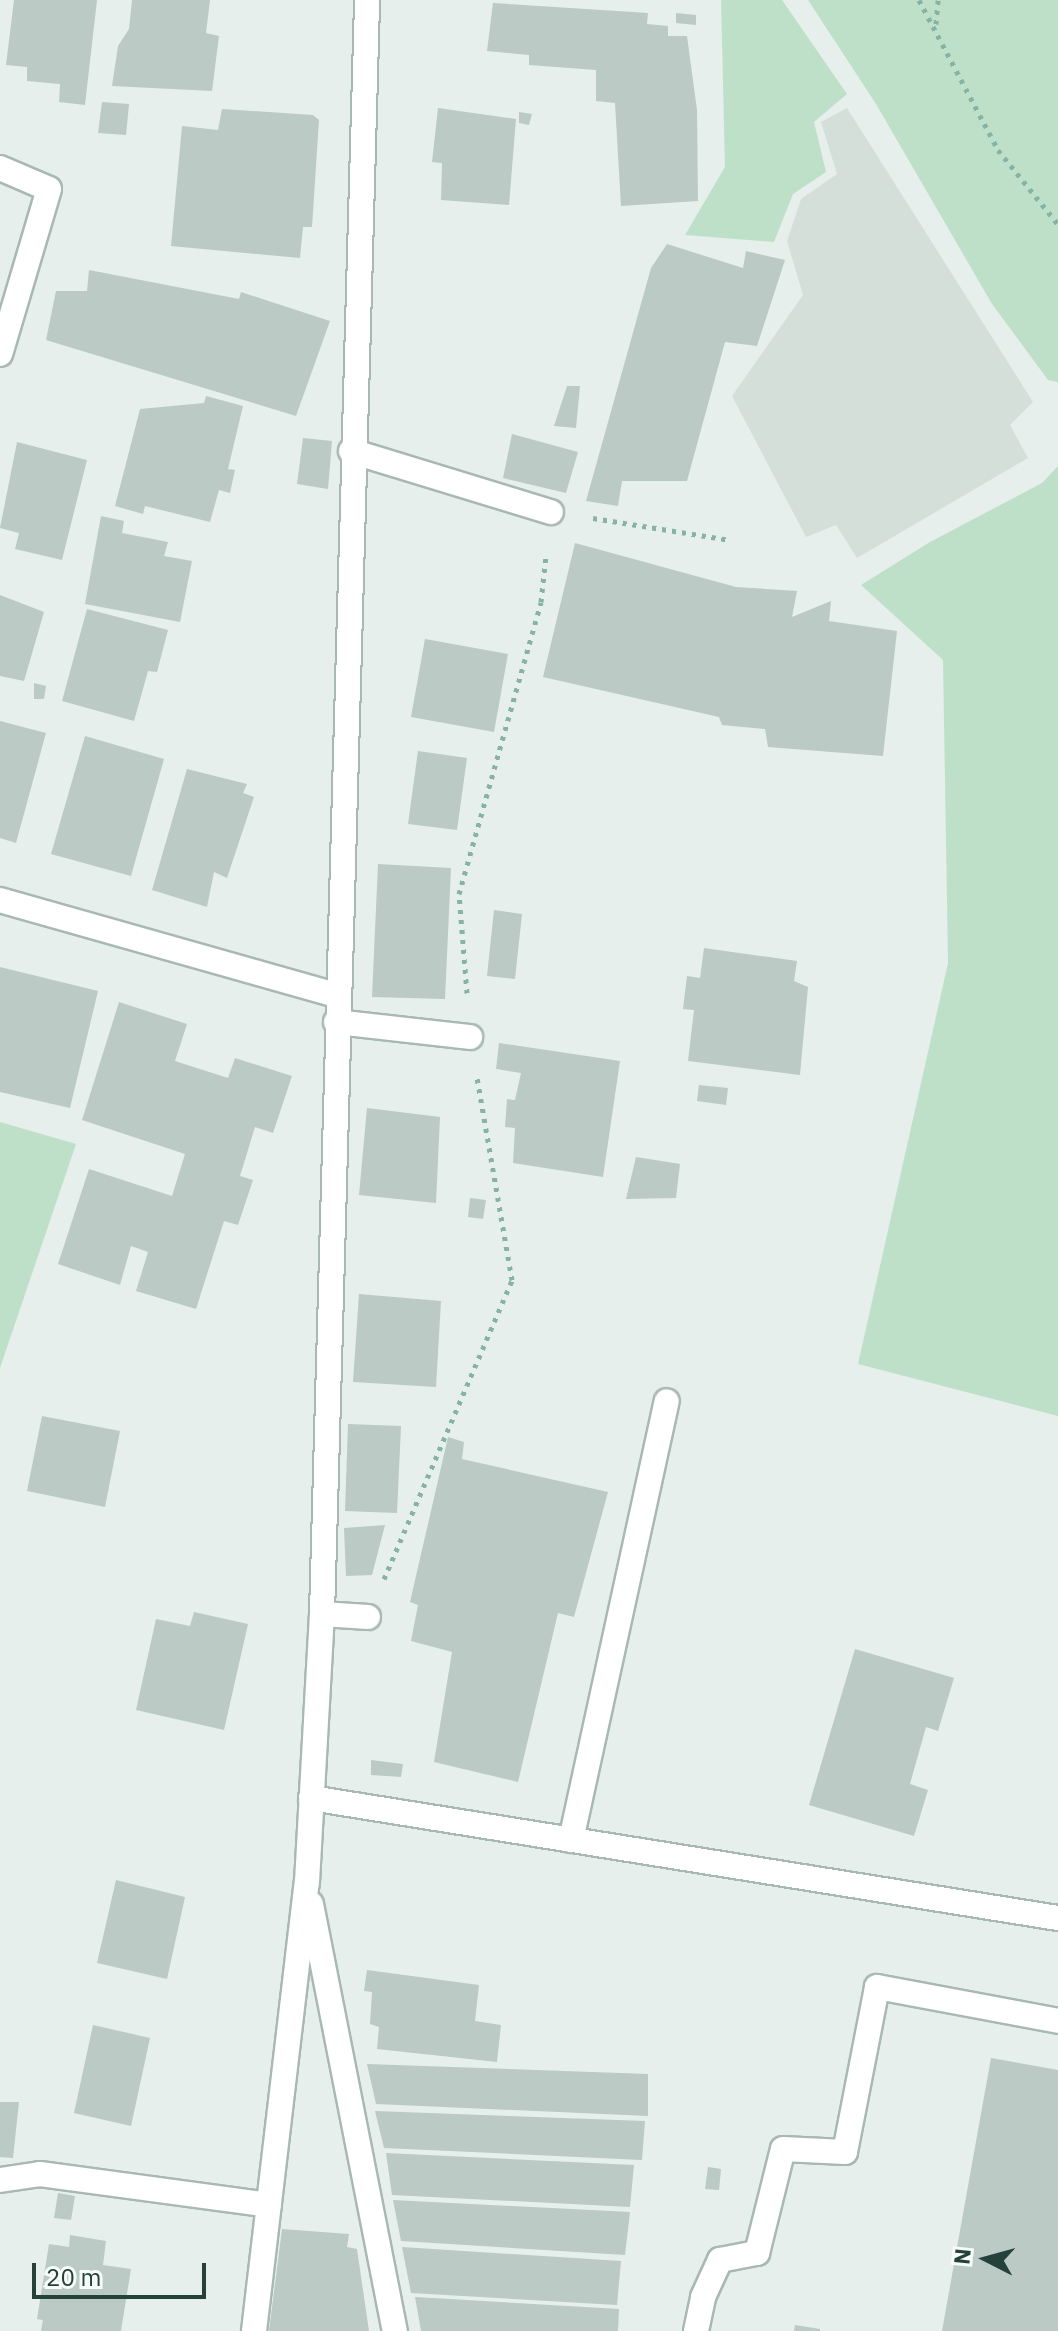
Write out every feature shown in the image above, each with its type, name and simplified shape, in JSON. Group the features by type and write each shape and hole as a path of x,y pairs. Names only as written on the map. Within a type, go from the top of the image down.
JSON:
{"street":[{"path":"254,2331 307,1882 322,1614 351,451 367,0"},
{"path":"0,168 49,189 0,354"},
{"path":"351,451 551,512"},
{"path":"0,900 336,995"},
{"path":"336,1022 470,1037"},
{"path":"571,1840 667,1401"},
{"path":"322,1614 368,1617"},
{"path":"311,1798 1058,1918"},
{"path":"307,1882 395,2331"},
{"path":"696,2331 703,2297 720,2260 757,2253 783,2149 845,2152 877,1987 1058,2021"},
{"path":"0,2180 40,2174 269,2205"}],"path":[{"path":"919,0 936,25 998,150 1058,224"},
{"path":"936,25 938,0"},
{"path":"368,1617 512,1280 470,1037 459,894 541,602 551,512 730,540"}],"shaded area":[{"path":"847,108 1033,402 1010,425 1028,458 857,558 836,525 806,537 732,396 803,295 787,241 801,199 837,174 821,122"}],"green space":[{"path":"721,0 782,0 847,94 814,122 826,172 793,194 774,242 685,235 725,167"},
{"path":"808,0 1058,0 1058,382 1048,380 992,304 876,104"},
{"path":"1058,466 1058,1416 858,1364 948,963 943,660 861,585 930,542 1042,483"},
{"path":"0,1122 76,1144 0,1368"}],"building":[{"path":"14,0 97,0 85,105 59,102 60,84 27,81 27,67 6,65"},
{"path":"132,0 210,0 206,33 219,36 212,91 112,86 118,46 129,29"},
{"path":"493,3 648,13 647,24 668,26 668,36 687,36 697,110 698,201 621,206 615,103 596,101 596,70 529,65 529,55 487,51"},
{"path":"676,13 696,15 696,25 676,23"},
{"path":"102,102 129,104 126,135 98,133"},
{"path":"438,108 516,119 509,205 441,200 442,163 432,162"},
{"path":"222,109 313,115 319,120 312,227 303,227 300,258 171,246 182,126 218,130"},
{"path":"519,112 532,114 529,125 519,123"},
{"path":"667,244 743,268 746,251 785,260 757,346 725,342 687,481 622,481 618,506 586,501 651,268"},
{"path":"89,270 239,299 241,292 330,321 296,416 46,340 56,291 87,291"},
{"path":"567,386 580,386 576,428 554,426"},
{"path":"206,396 243,406 228,469 235,470 230,493 219,490 210,522 145,506 143,514 115,506 140,409 204,403"},
{"path":"512,434 578,452 566,493 503,478"},
{"path":"303,438 332,441 328,489 297,484"},
{"path":"17,442 87,460 62,560 15,549 19,533 0,528"},
{"path":"101,516 124,521 122,533 168,542 164,556 192,561 180,622 85,604"},
{"path":"575,543 736,587 797,591 792,617 831,601 829,621 897,631 883,756 768,747 765,729 722,725 719,717 543,677"},
{"path":"0,595 44,612 24,681 0,676"},
{"path":"87,609 168,630 157,672 148,671 134,721 62,701"},
{"path":"425,639 508,654 494,732 411,717"},
{"path":"34,683 46,686 44,699 34,699"},
{"path":"0,721 46,733 16,843 0,838"},
{"path":"85,736 164,759 131,876 51,854"},
{"path":"418,751 467,758 457,830 408,824"},
{"path":"187,769 247,784 243,793 254,797 227,878 214,872 207,907 152,890"},
{"path":"378,864 451,868 445,999 372,997"},
{"path":"494,910 522,914 515,979 487,976"},
{"path":"704,948 797,961 794,981 808,987 800,1075 688,1061 694,1010 683,1009 687,976 700,978"},
{"path":"0,967 98,991 70,1108 0,1092"},
{"path":"119,1002 187,1024 175,1061 228,1078 235,1058 292,1076 273,1133 255,1127 240,1176 253,1180 238,1225 224,1221 196,1309 136,1291 148,1252 131,1246 120,1285 58,1264 89,1169 172,1196 185,1154 82,1120"},
{"path":"499,1043 620,1061 603,1177 513,1163 515,1128 505,1127 507,1099 515,1100 521,1073 496,1069"},
{"path":"699,1085 728,1088 726,1105 697,1101"},
{"path":"367,1108 440,1117 436,1203 359,1195"},
{"path":"636,1157 680,1164 676,1198 626,1199"},
{"path":"470,1198 486,1200 483,1219 468,1217"},
{"path":"359,1294 441,1301 436,1387 353,1382"},
{"path":"42,1416 120,1431 105,1507 27,1491"},
{"path":"348,1424 401,1426 397,1513 345,1511"},
{"path":"448,1437 464,1442 462,1459 608,1492 574,1617 558,1613 518,1782 434,1762 452,1652 411,1641 418,1605 410,1602"},
{"path":"385,1525 372,1575 346,1576 344,1528"},
{"path":"194,1612 248,1624 224,1730 136,1710 156,1619 190,1626"},
{"path":"855,1649 954,1678 938,1731 926,1727 910,1784 928,1790 914,1836 809,1805"},
{"path":"371,1760 403,1764 401,1777 371,1775"},
{"path":"116,1880 185,1897 167,1979 97,1963"},
{"path":"367,1970 479,1985 475,2021 501,2025 497,2062 377,2049 379,2027 370,2024 372,1992 364,1991"},
{"path":"93,2025 150,2038 131,2126 74,2113"},
{"path":"991,2058 1058,2070 1058,2331 942,2331"},
{"path":"367,2064 648,2074 648,2116 376,2104"},
{"path":"0,2102 19,2102 13,2158 0,2157"},
{"path":"375,2111 645,2121 642,2160 384,2148"},
{"path":"386,2153 634,2165 630,2207 392,2195"},
{"path":"708,2167 721,2169 719,2190 705,2189"},
{"path":"58,2193 75,2196 71,2220 54,2218"},
{"path":"393,2200 630,2212 625,2255 401,2241"},
{"path":"282,2229 349,2234 347,2247 357,2249 369,2331 269,2331"},
{"path":"70,2235 106,2241 103,2265 131,2269 121,2331 41,2331 43,2320 37,2319 49,2244 69,2247"},
{"path":"402,2247 621,2261 617,2305 411,2293"},
{"path":"415,2297 619,2309 618,2331 421,2331"},
{"path":"795,2325 820,2329 820,2331 794,2331"}]}
